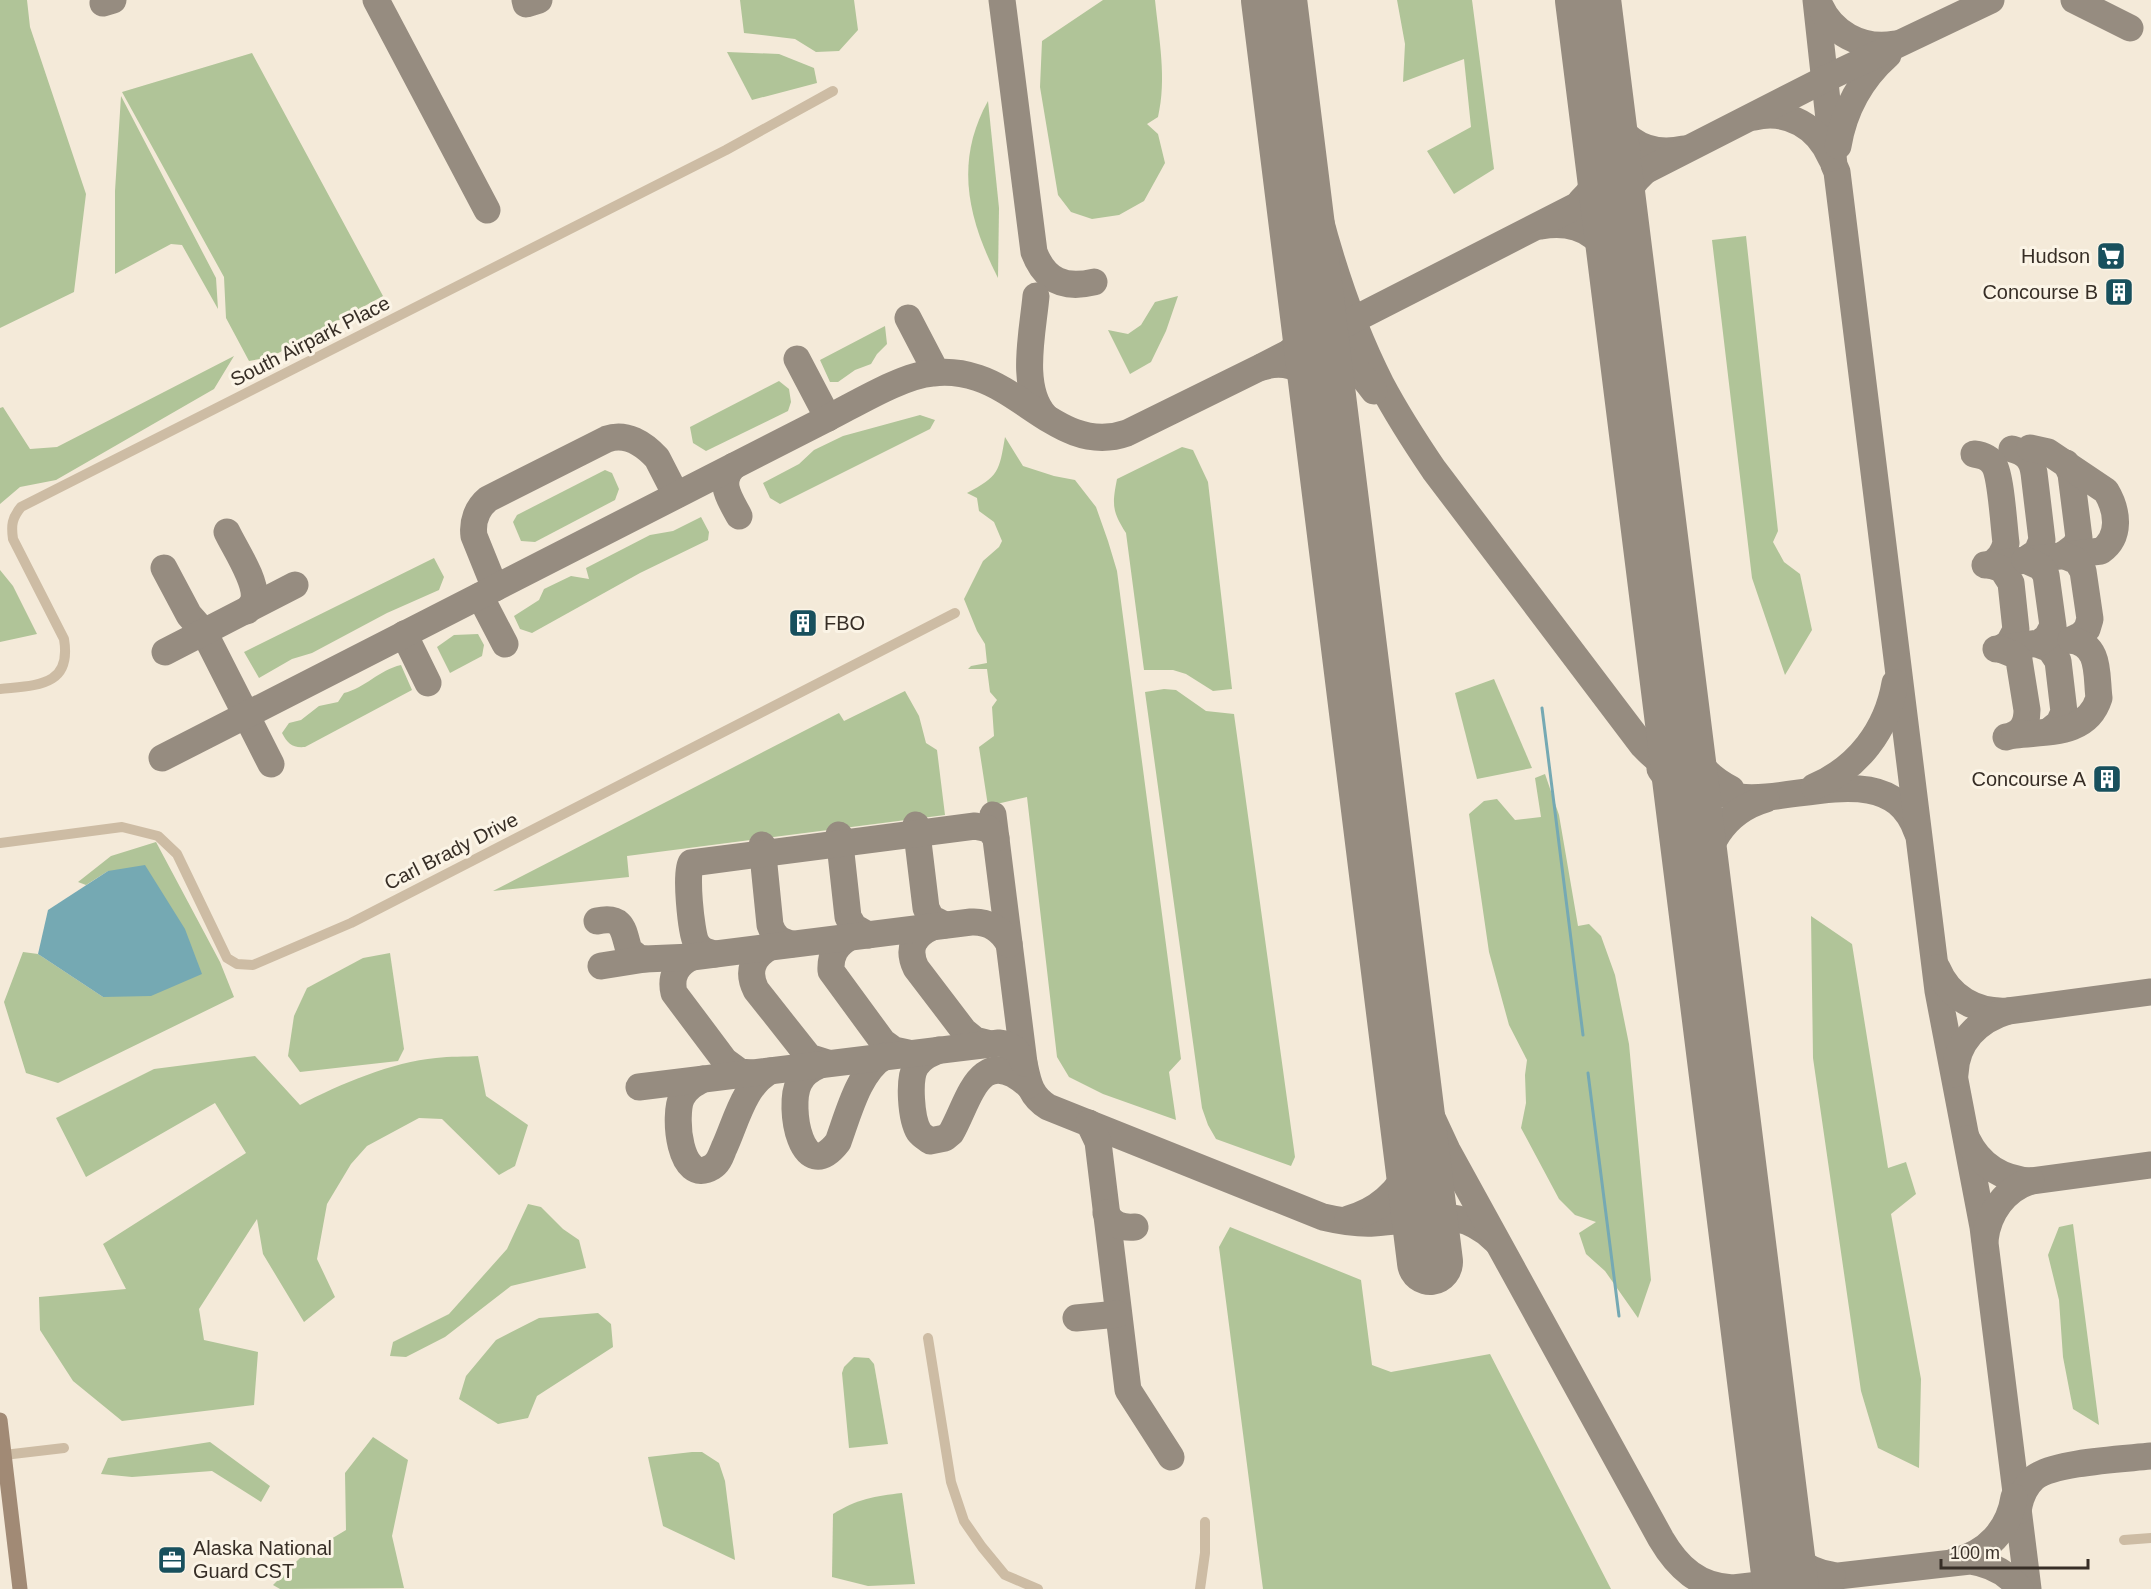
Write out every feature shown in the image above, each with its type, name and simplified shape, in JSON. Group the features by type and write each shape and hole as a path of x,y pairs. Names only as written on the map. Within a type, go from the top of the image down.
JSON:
{"main road":[{"path":"0,1420 20,1589"}],"street":[{"name":"South Airpark Place","path":"0,689 38,684 52,678 63,671 67,656 64,639 14,538 11,526 14,516 21,507 706,160 833,91"},
{"name":"Carl Brady Drive","path":"0,843 122,827 158,836 177,854 227,958 237,964 253,965 351,922 955,613"},
{"path":"928,1338 951,1482 964,1521 1005,1575 1038,1589"},
{"path":"4,1455 64,1448"},
{"path":"1200,1589 1205,1553 1205,1522"},
{"path":"2124,1540 2151,1538"}],"green space":[{"path":"0,0 27,0 30,27 86,194 74,292 0,328"},
{"path":"740,0 854,0 858,30 839,51 816,52 795,39 744,33"},
{"path":"1103,0 1155,0 1162,88 1158,117 1147,124 1158,134 1165,163 1144,201 1119,215 1092,219 1071,212 1058,195 1040,87 1042,41"},
{"path":"1397,0 1472,0 1494,169 1454,194 1427,151 1471,127 1464,59 1403,82 1405,44"},
{"path":"727,52 779,54 814,68 817,83 752,100"},
{"path":"252,53 383,296 271,357 249,361 226,318 224,277 122,92"},
{"path":"121,96 216,278 218,309 182,245 171,244 115,274 115,191"},
{"path":"988,101 999,208 998,278 979,234 969,190 968,168 971,146 977,124"},
{"path":"1746,236 1778,531 1773,542 1784,562 1800,574 1812,630 1785,675 1752,578 1712,240"},
{"path":"1178,296 1166,331 1151,362 1130,374 1108,330 1128,334 1141,325 1155,302"},
{"path":"885,326 887,344 871,364 855,370 838,382 830,382 820,360"},
{"path":"234,356 214,389 56,480 20,487 0,504 0,408 3,407 30,449 57,447"},
{"path":"779,381 789,389 791,402 788,411 706,451 693,443 690,427"},
{"path":"920,415 935,420 930,429 780,504 770,498 763,483 799,464 814,450 843,436"},
{"path":"1005,437 1023,466 1075,480 1096,507 1117,571 1181,1059 1169,1072 1176,1120 1103,1094 1069,1077 1057,1057 1027,797 988,806 979,747 994,736 992,707 997,700 990,692 987,669 968,669 971,666 987,663 985,644 964,599 983,561 999,547 1002,541 994,522 979,511 977,498 967,493 986,482 996,472"},
{"path":"1182,447 1193,450 1208,482 1232,689 1213,691 1186,674 1173,670 1144,670 1126,533 1114,508 1115,488 1117,479"},
{"path":"605,470 612,473 619,489 615,500 535,542 521,541 513,522 517,515"},
{"path":"701,517 709,532 708,540 640,573 532,633 520,629 514,616 539,600 544,589 571,576 589,579 586,568 650,535 673,531"},
{"path":"434,558 444,577 439,590 387,613 312,653 292,659 259,678 244,652"},
{"path":"0,570 13,586 37,634 0,642"},
{"path":"478,634 484,645 482,656 450,673 437,647 454,635"},
{"path":"401,665 412,690 305,747 294,746 284,737 282,733 289,723 301,720 319,706 338,702 344,693"},
{"path":"1494,679 1532,768 1477,779 1455,693"},
{"path":"1176,690 1206,711 1234,714 1295,1157 1291,1166 1216,1139 1202,1108 1145,692"},
{"path":"905,691 919,716 926,743 937,750 945,815 627,856 629,877 493,891 839,713 844,721"},
{"path":"1545,774 1559,815 1578,926 1589,924 1601,936 1615,975 1629,1044 1651,1280 1638,1318 1605,1271 1586,1254 1579,1233 1596,1222 1575,1215 1559,1199 1521,1128 1526,1103 1527,1060 1509,1025 1489,952 1469,814 1484,801 1497,799 1515,820 1541,817 1535,778"},
{"path":"156,842 220,962 234,997 58,1083 26,1073 4,1002 23,952 38,954 103,997 108,871 86,885 78,882 111,856"},
{"path":"1811,916 1852,944 1888,1168 1906,1162 1916,1194 1891,1214 1921,1379 1919,1468 1878,1448 1861,1391 1813,1058"},
{"path":"390,953 404,1049 398,1061 300,1072 288,1056 294,1016 307,988 363,958"},
{"path":"255,1056 300,1105 349,1082 402,1064 441,1057 478,1056 486,1096 528,1125 515,1166 499,1175 442,1119 419,1118 367,1146 351,1164 327,1204 317,1259 335,1297 304,1322 263,1254 257,1219 199,1309 204,1340 258,1352 254,1405 122,1421 73,1381 40,1330 39,1297 126,1289 103,1244 246,1153 215,1103 86,1177 56,1118 154,1069"},
{"path":"528,1204 541,1207 563,1229 579,1240 586,1268 511,1286 445,1337 406,1357 390,1356 393,1342 449,1314 507,1249"},
{"path":"2073,1224 2099,1425 2073,1409 2063,1357 2059,1300 2048,1255 2059,1227"},
{"path":"1230,1227 1361,1280 1372,1365 1391,1372 1490,1354 1611,1589 1263,1589 1219,1247"},
{"path":"598,1313 611,1324 613,1347 537,1396 528,1418 498,1424 459,1399 466,1376 496,1340 539,1318"},
{"path":"854,1357 869,1358 874,1364 888,1444 849,1448 842,1373 844,1367"},
{"path":"373,1437 408,1460 392,1536 404,1588 280,1589 273,1585 301,1557 346,1530 345,1473"},
{"path":"210,1442 270,1486 261,1502 212,1471 132,1477 101,1474 108,1458"},
{"path":"702,1452 719,1463 725,1481 735,1560 663,1526 648,1457"},
{"path":"902,1493 915,1584 868,1586 832,1577 833,1514 866,1499"}],"water":[{"path":"145,865 185,929 202,974 151,996 103,997 38,954 48,910 108,871"}],"waterway":[{"path":"1542,708 1583,1035"},
{"path":"1588,1073 1619,1316"}],"taxiway":[{"path":"103,3 113,0"},
{"path":"376,0 487,210"},
{"path":"525,0 526,4 539,0"},
{"path":"1002,0 1034,252 1044,270 1057,280 1074,284 1094,282"},
{"path":"1274,0 1303,147 1327,244 1342,292 1381,384 1406,428 1434,470 1643,746 1664,765 1686,780 1712,791 1739,797 1762,797 1839,789 1864,789 1886,795 1904,809 1917,832"},
{"path":"1816,0 1834,165 1837,172 1938,991 1983,1227 2028,1589"},
{"path":"162,758 866,398 908,379 939,372 967,375 997,386 1050,420 1086,436 1106,437 1127,433 1825,79 1991,0"},
{"path":"2074,0 2130,28"},
{"path":"1818,1 1830,22 1849,37 1871,44 1895,44"},
{"path":"1838,146 1849,108 1855,96 1878,64 1888,55"},
{"path":"1600,97 1614,122 1632,140 1655,150 1684,149"},
{"path":"1754,117 1779,116 1800,123 1818,137 1831,158"},
{"path":"1581,201 1593,187 1600,173 1606,140"},
{"path":"1618,238 1623,202 1631,187 1643,173"},
{"path":"1541,226 1571,226 1593,236 1610,255 1623,281"},
{"path":"1036,296 1030,375 1037,404 1045,416"},
{"path":"1291,351 1306,331 1312,306"},
{"path":"908,318 932,364"},
{"path":"1297,350 1323,350 1342,357 1374,391"},
{"path":"797,359 828,418"},
{"path":"1262,367 1274,364 1285,365 1303,373 1316,388 1325,409"},
{"path":"495,588 474,536 478,511 488,499 614,437 628,438 646,448 657,458 676,495"},
{"path":"1985,565 2101,551 2112,539 2116,523 2113,507 2106,491 2048,452 2030,448"},
{"path":"2012,449 2021,452 2032,464 2042,540 2037,552 2025,560"},
{"path":"1974,454 1986,457 1992,463 2000,491 2006,543 2000,556 1990,565"},
{"path":"2063,555 2075,546 2079,538 2071,474 2066,463"},
{"path":"734,466 726,478 726,484 729,497 739,516"},
{"path":"227,532 252,583 254,599 247,611"},
{"path":"2058,641 2071,640 2081,635 2087,629 2090,619 2083,571 2077,561 2063,555"},
{"path":"1996,649 2039,643 2047,637 2053,626 2046,575 2041,567 2025,560"},
{"path":"1990,565 2002,569 2011,583 2016,630 2009,643 2000,649"},
{"path":"164,568 189,615 204,632 271,764"},
{"path":"165,652 295,585"},
{"path":"480,596 505,644"},
{"path":"404,634 428,683"},
{"path":"2015,735 2064,729 2076,725 2093,710 2099,698 2095,662 2088,648 2071,640"},
{"path":"2037,644 2050,649 2058,661 2064,712 2059,723 2049,731"},
{"path":"2000,649 2015,655 2019,660 2027,710 2022,728 2016,734 2006,737"},
{"path":"1814,787 1844,769 1868,746 1885,716 1895,683"},
{"path":"1676,708 1688,745 1700,765 1719,782 1731,789"},
{"path":"1660,769 1678,794 1690,820"},
{"path":"1699,891 1706,860 1718,834 1737,813 1766,799"},
{"path":"993,815 1024,1063 1031,1088 1042,1103 1323,1217 1368,1223 1438,1217 1453,1218 1482,1229 1496,1241"},
{"path":"916,825 926,908 931,918 945,925"},
{"path":"715,954 701,949 694,936 689,889 691,863 975,826 989,829 996,838"},
{"path":"839,835 848,917 854,927 868,935"},
{"path":"762,845 770,925 778,938 792,944"},
{"path":"597,921 613,920 621,926 629,950 639,958 645,959"},
{"path":"601,966 645,959 692,957 971,922 993,927 1009,944"},
{"path":"932,927 916,939 912,949 916,968 964,1031 975,1040 987,1043"},
{"path":"850,937 835,951 831,971 883,1042 894,1050 908,1053"},
{"path":"770,947 759,955 753,966 752,977 756,990 809,1057 828,1063"},
{"path":"692,957 682,963 676,971 673,981 674,993 725,1061 740,1072 751,1073"},
{"path":"1937,968 1956,995 1975,1006 1996,1011 2151,992"},
{"path":"1955,1074 1956,1062 1964,1042 1978,1026 2008,1011"},
{"path":"1403,1034 1421,1094 1447,1150 1661,1539 1682,1567 1700,1580 1721,1587 1733,1588 1970,1561 1998,1570 2020,1589"},
{"path":"639,1087 999,1043 1014,1049 1024,1063"},
{"path":"939,1050 918,1063 912,1080 916,1126 920,1133 930,1141 945,1138 951,1133 970,1093 987,1073 998,1070 1011,1073 1028,1085"},
{"path":"820,1065 810,1070 799,1083 795,1109 800,1139 807,1150 815,1156 825,1154 838,1142 861,1082 876,1063 885,1056"},
{"path":"703,1079 691,1086 682,1097 678,1118 681,1146 686,1158 692,1167 701,1170 712,1167 718,1161 747,1095 761,1077 770,1071"},
{"path":"1089,1123 1098,1142 1128,1390 1171,1457"},
{"path":"1348,1219 1377,1206 1394,1192 1410,1164 1414,1130"},
{"path":"1967,1139 1986,1164 2002,1174 2021,1180 2031,1181 2151,1165"},
{"path":"1985,1240 1990,1221 1999,1203 2013,1190 2031,1181"},
{"path":"1106,1213 1118,1225 1135,1227"},
{"path":"1076,1318 1118,1314"},
{"path":"2018,1511 2021,1497 2028,1485 2043,1473 2056,1468 2090,1462 2151,1456"},
{"path":"1955,1561 1977,1552 1995,1538 2007,1520 2014,1497"},
{"path":"1778,1523 1786,1543 1796,1558 1811,1569 1832,1575"}],"runway":[{"path":"1274,0 1430,1262"},
{"path":"1588,0 1786,1589"}],"place":[{"name":"Hudson","path":"2111,256"},
{"name":"Concourse B","path":"2119,292"},
{"name":"FBO","path":"803,623"},
{"name":"Concourse A","path":"2107,779"},
{"name":"Alaska National Guard CST","path":"172,1560"}]}
